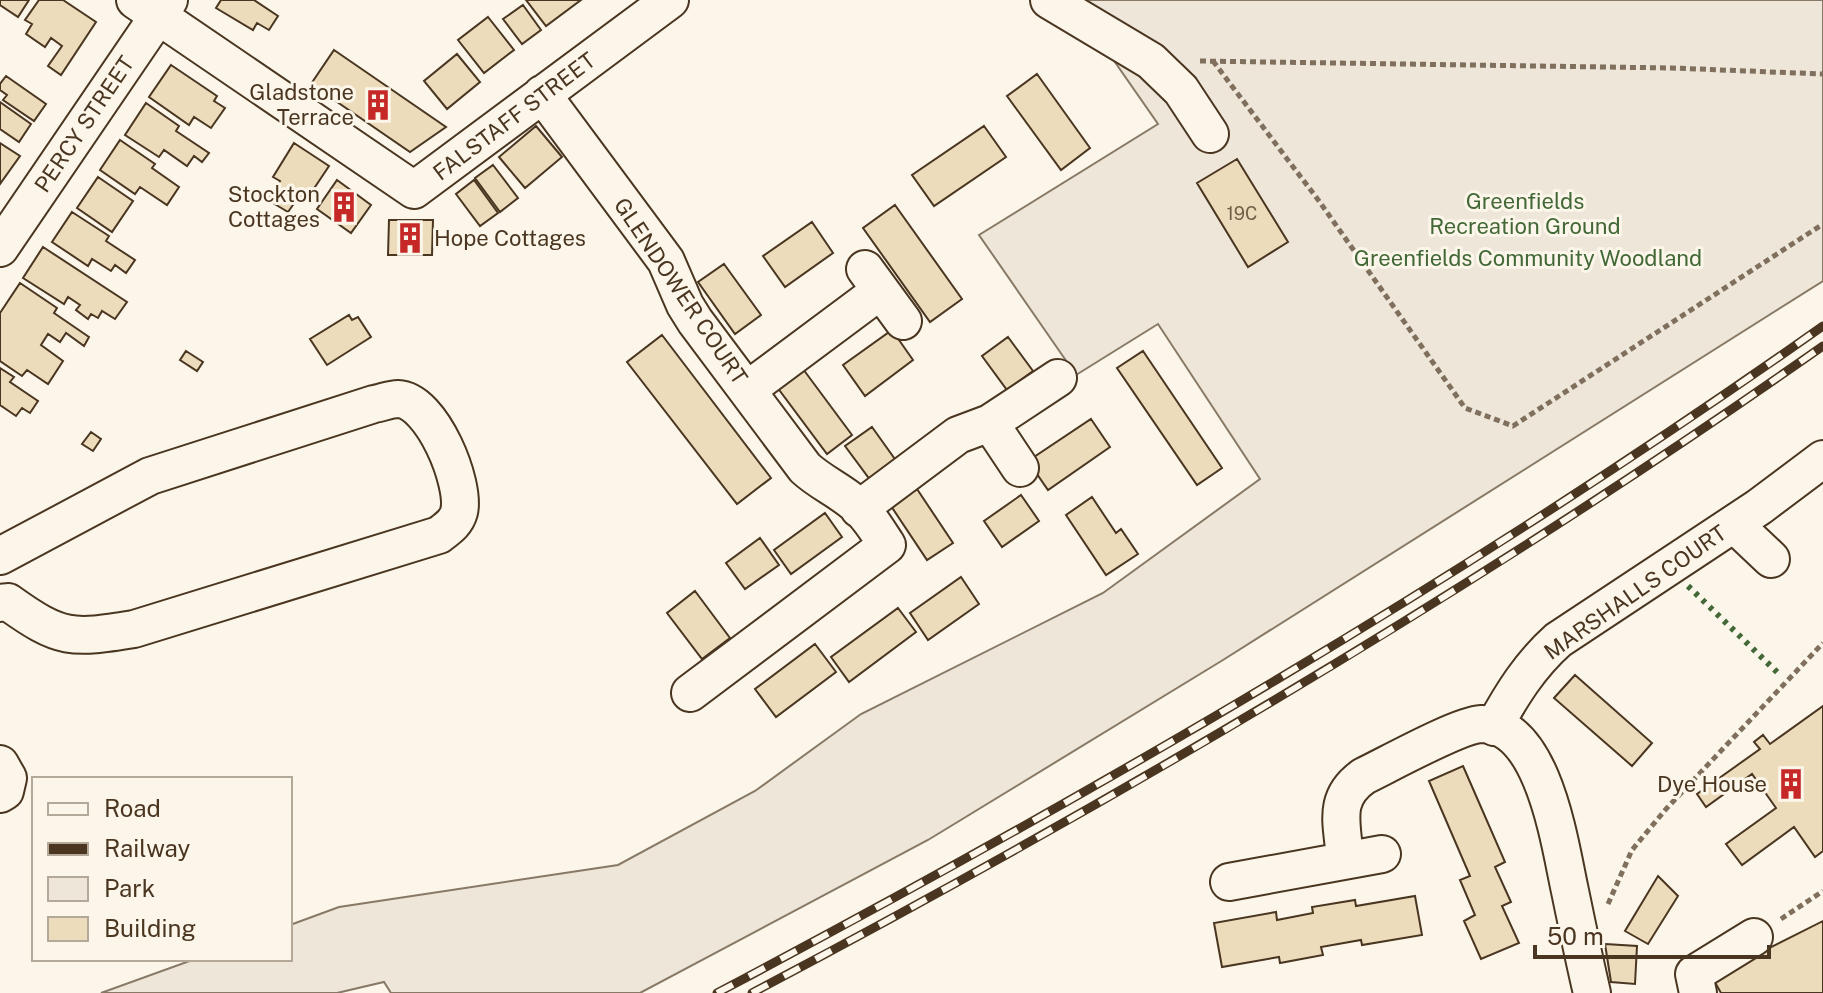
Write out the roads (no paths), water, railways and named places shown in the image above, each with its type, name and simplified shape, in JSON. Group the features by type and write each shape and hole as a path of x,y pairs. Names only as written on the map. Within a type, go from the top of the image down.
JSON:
{"street":[{"name":"FALSTAFF STREET","path":"154,5 414,190 670,0"},
{"path":"1049,0 1151,61 1181,90 1210,134"},
{"name":"PERCY STREET","path":"0,248 154,5"},
{"name":"GLENDOWER COURT","path":"542,94 666,261 685,305 805,468 859,509 887,545 690,693"},
{"path":"747,390 873,280 903,321"},
{"path":"859,509 958,435 990,423 1058,378"},
{"path":"0,556 150,476 374,404 399,399 414,405 430,419 444,444 457,487 460,510 454,523 439,535 134,629 84,637 54,632 8,602 0,603"},
{"path":"990,423 1020,468"},
{"name":"MARSHALLS COURT","path":"1494,727 1523,678 1558,640 1644,599 1710,554 1746,515 1823,459"},
{"path":"1746,515 1771,559"},
{"path":"1345,860 1342,797 1351,785 1461,730 1480,724 1513,736 1524,748 1544,789 1556,824 1592,993"},
{"path":"0,764 8,778 5,791 0,794"},
{"path":"1229,882 1382,854"},
{"path":"1698,993 1694,974 1754,937"}],"railway":[{"path":"717,993 1001,839 1281,677 1555,507 1823,326"},
{"path":"752,993 1027,843 1298,686 1563,521 1823,346"}],"place":[{"name":"Gladstone Terrace","path":"378,105"},
{"name":"Stockton Cottages","path":"344,207"},
{"name":"Hope Cottages","path":"410,238"},
{"name":"Dye House","path":"1791,784"}],"park label":[{"name":"Greenfields Recreation Ground","path":"1525,214"},
{"name":"Greenfields Community Woodland","path":"1528,258"}]}
